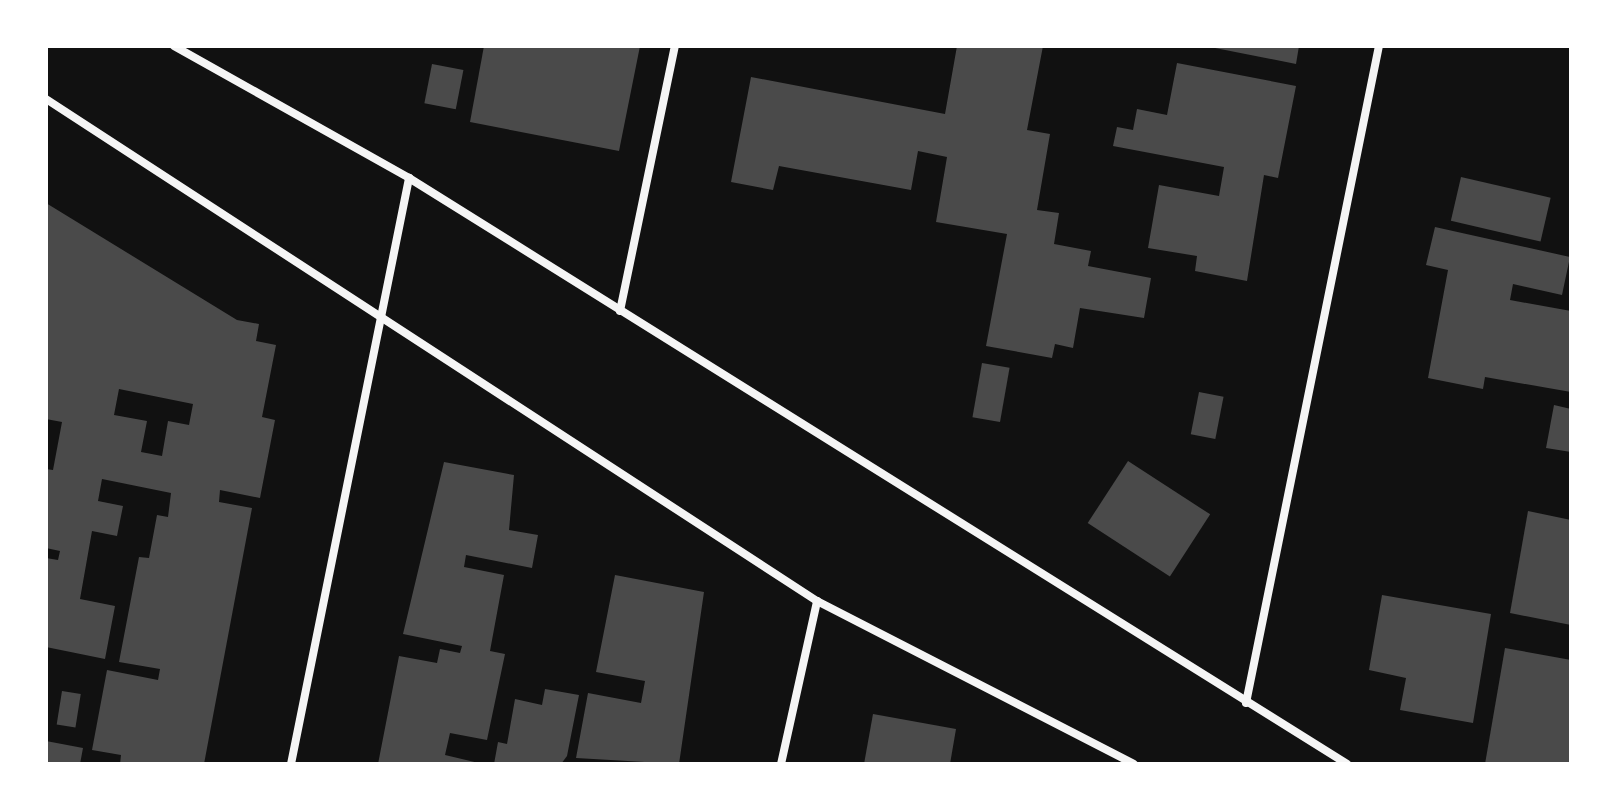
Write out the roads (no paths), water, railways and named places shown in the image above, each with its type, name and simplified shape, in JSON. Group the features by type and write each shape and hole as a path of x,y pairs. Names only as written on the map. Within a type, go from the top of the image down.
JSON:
{"street":[{"path":"174,46 409,178 1347,764"},
{"path":"620,311 675,46"},
{"path":"1246,703 1379,46"},
{"path":"46,99 380,311 817,601 1134,764"},
{"path":"291,764 409,178"},
{"path":"781,764 817,601"}]}
